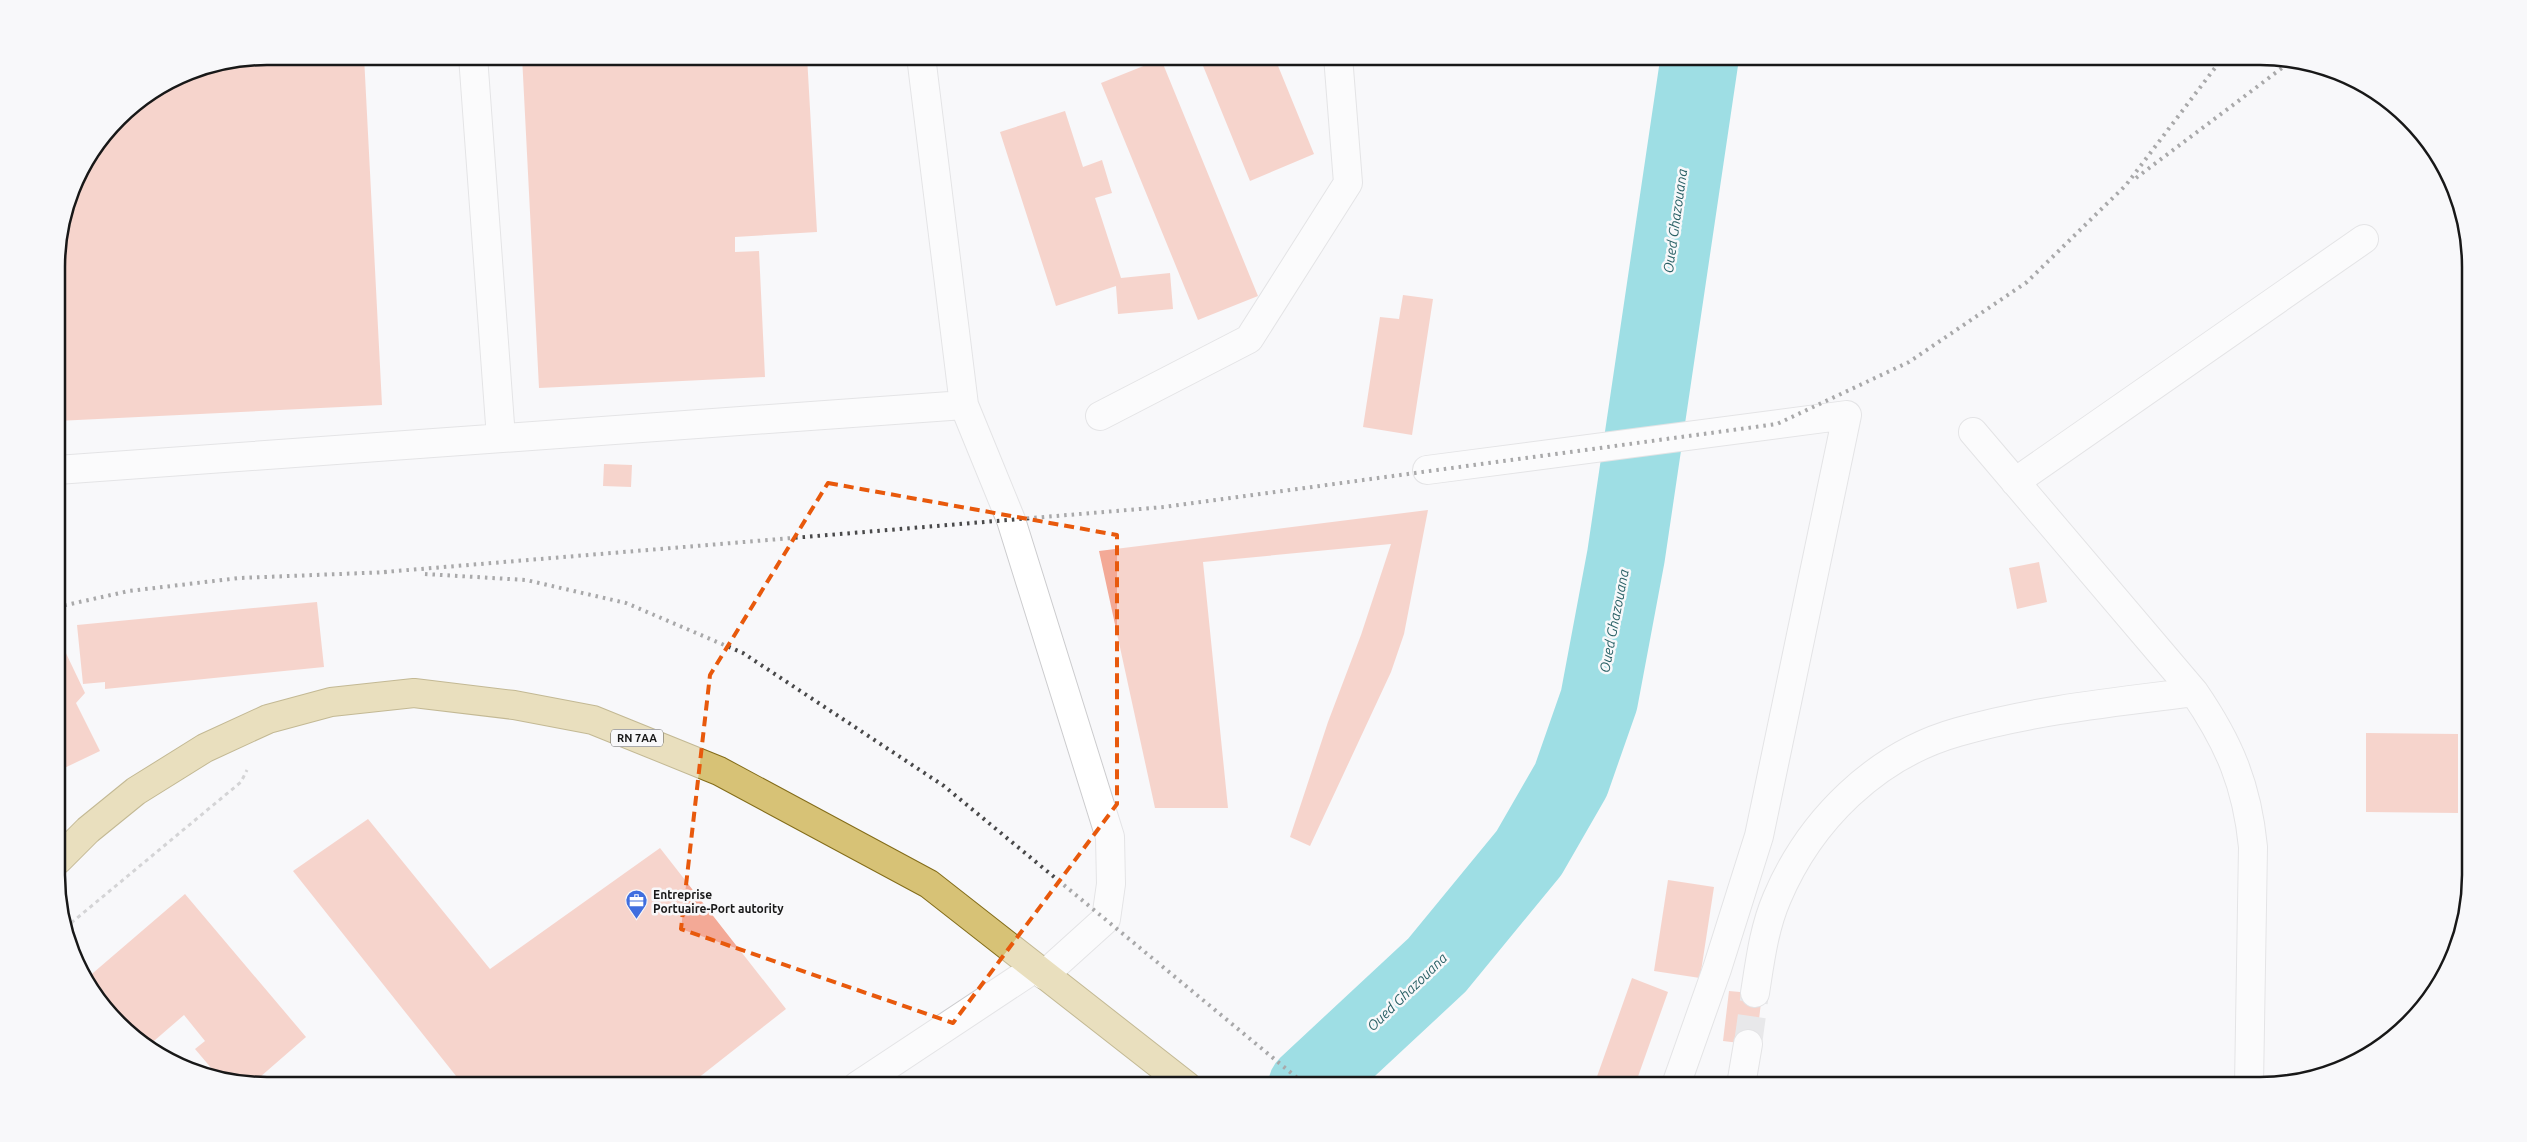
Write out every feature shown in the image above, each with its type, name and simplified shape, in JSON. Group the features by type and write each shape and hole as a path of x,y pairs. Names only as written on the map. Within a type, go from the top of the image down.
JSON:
{"main road":[{"name":"RN 7AA","path":"65,853 88,830 136,791 205,748 268,719 331,702 414,693 514,705 593,720 719,771 929,884 1176,1077"}],"street":[{"path":"474,65 501,438"},
{"path":"870,1077 1040,971 1106,919 1112,863 1110,837 1011,520 964,405 922,65"},
{"path":"1100,416 1249,339 1348,183 1339,65"},
{"path":"2015,482 2364,240"},
{"path":"65,469 964,405"},
{"path":"1427,470 1847,415 1759,836 1717,969 1679,1077"},
{"path":"1973,432 2194,692 2214,721 2230,753 2242,783 2249,815 2253,880 2249,1077"},
{"path":"1755,993 1766,931 1777,899 1791,869 1809,840 1832,811 1859,784 1890,763 1922,745 1967,730 2093,705 2194,692"},
{"path":"1743,1077 1748,1044"}],"path":[{"path":"71,923 241,782 268,719"}],"highlighted area":[{"path":"828,483 1117,535 1117,804 953,1023 681,929 710,675"}],"building":[{"path":"254,65 364,65 382,405 65,421 65,254 69,228 80,190 92,166 115,134 134,115 166,92 190,80 228,69"},
{"path":"522,65 808,65 817,232 735,237 735,252 759,251 765,377 539,388"},
{"path":"1146,65 1163,65 1258,296 1198,320 1101,83"},
{"path":"1203,65 1278,65 1314,154 1250,181"},
{"path":"1065,111 1083,167 1102,160 1112,193 1095,198 1121,278 1170,273 1173,309 1118,314 1116,286 1056,306 1000,132"},
{"path":"1403,295 1433,299 1412,435 1363,427 1380,317 1399,319"},
{"path":"604,464 632,465 631,487 603,486"},
{"path":"1428,510 1404,634 1391,672 1310,846 1290,837 1328,722 1361,635 1391,544 1203,562 1228,808 1155,808 1099,551"},
{"path":"2039,562 2047,602 2017,609 2009,568"},
{"path":"317,602 324,667 105,689 105,682 83,684 77,625"},
{"path":"65,651 85,693 76,703 100,751 65,768"},
{"path":"2366,733 2458,734 2458,813 2366,812"},
{"name":"Entreprise Portuaire-Port autority","path":"368,819 490,969 660,848 786,1009 699,1077 457,1077 293,871"},
{"path":"1668,880 1714,887 1700,978 1654,971"},
{"path":"185,894 306,1037 260,1077 215,1070 195,1049 205,1041 184,1015 153,1042 124,1018 107,998 91,974"},
{"path":"1632,978 1668,992 1638,1077 1597,1077"},
{"path":"1729,991 1762,994 1756,1045 1723,1041"}],"waterway":[{"name":"Oued Ghazouana","path":"1317,1077 1437,965 1529,853 1571,780 1599,700 1626,556 1699,65"}],"tunnel":[{"path":"1748,1044 1755,993"}],"railway":[{"path":"384,572 1164,507 1777,424 1909,362 2027,282 2126,185 2217,65"},
{"path":"2136,178 2284,67"},
{"path":"65,605 129,591 239,578 390,572"},
{"path":"425,574 526,580 626,603 743,653 944,786 1296,1077"}],"place":[{"name":"Entreprise Portuaire-Port autority","path":"637,920"}]}
